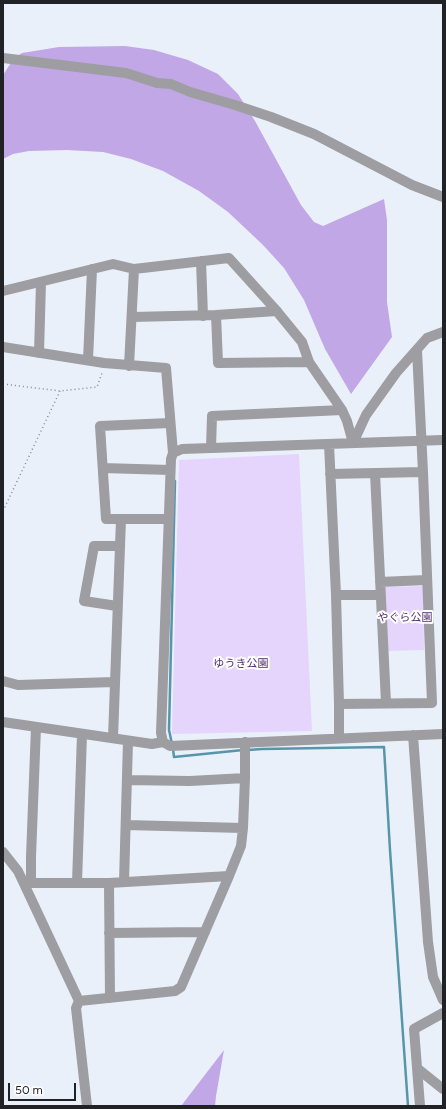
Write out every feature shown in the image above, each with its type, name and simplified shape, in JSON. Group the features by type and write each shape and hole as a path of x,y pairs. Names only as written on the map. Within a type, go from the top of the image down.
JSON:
{"street":[{"path":"3,58 126,73 157,83 171,84 190,92 271,117 314,134 406,182 443,197"},
{"path":"3,291 113,264 134,269 229,258 277,311 302,342 309,362 342,410 347,421 353,443"},
{"path":"201,261 203,316"},
{"path":"88,360 92,269"},
{"path":"129,366 134,269"},
{"path":"39,353 41,282"},
{"path":"132,316 203,316 277,311"},
{"path":"216,315 218,363 309,362"},
{"path":"353,443 366,415 396,373 427,338 443,332"},
{"path":"3,347 104,363 166,368 173,453 170,470 161,733 163,742"},
{"path":"339,704 432,703 417,350"},
{"path":"211,448 212,416 342,410"},
{"path":"169,519 106,519 100,426 170,423"},
{"path":"173,453 182,449 443,440"},
{"path":"329,444 336,595 339,738"},
{"path":"103,468 170,470"},
{"path":"330,474 423,472"},
{"path":"375,473 386,703"},
{"path":"113,738 121,519"},
{"path":"117,606 84,601 94,546 120,546"},
{"path":"380,582 426,580"},
{"path":"336,595 381,595"},
{"path":"3,681 18,684 114,682"},
{"path":"3,722 128,741 152,744 163,742 170,746 443,734"},
{"path":"28,883 31,849 36,727"},
{"path":"77,883 82,734"},
{"path":"414,735 428,942 433,977 443,1000"},
{"path":"124,882 128,741"},
{"path":"80,1001 175,990 181,987 241,846 246,778 245,742"},
{"path":"127,780 190,781 246,778"},
{"path":"126,825 243,828"},
{"path":"3,852 28,883 80,1001"},
{"path":"28,883 109,883 229,876"},
{"path":"109,883 110,998"},
{"path":"109,933 205,932"},
{"path":"80,1001 76,1008 87,1106"},
{"path":"420,1106 414,1029 443,1013"},
{"path":"418,1069 443,1089"}],"path":[{"path":"3,384 60,391 97,387 104,363"},
{"path":"3,511 60,391"}],"green space":[{"name":"ゆうき公園","path":"299,454 312,731 172,734 179,460"},
{"name":"やぐら公園","path":"423,586 424,650 388,651 385,587"}],"shaded area":[{"path":"125,46 154,50 188,60 218,74 238,94 255,121 301,205 314,222 323,226 384,199 387,220 387,302 392,337 351,394 325,349 304,300 284,268 263,245 228,212 199,191 163,171 131,159 103,152 67,150 29,151 13,154 3,159 3,75 14,58 22,53 59,47"},
{"path":"224,1050 215,1106 181,1106"}],"waterway":[{"path":"172,744 169,730 175,481"},
{"path":"248,750 384,747 408,1106"},
{"path":"173,749 174,757 243,750"}]}
